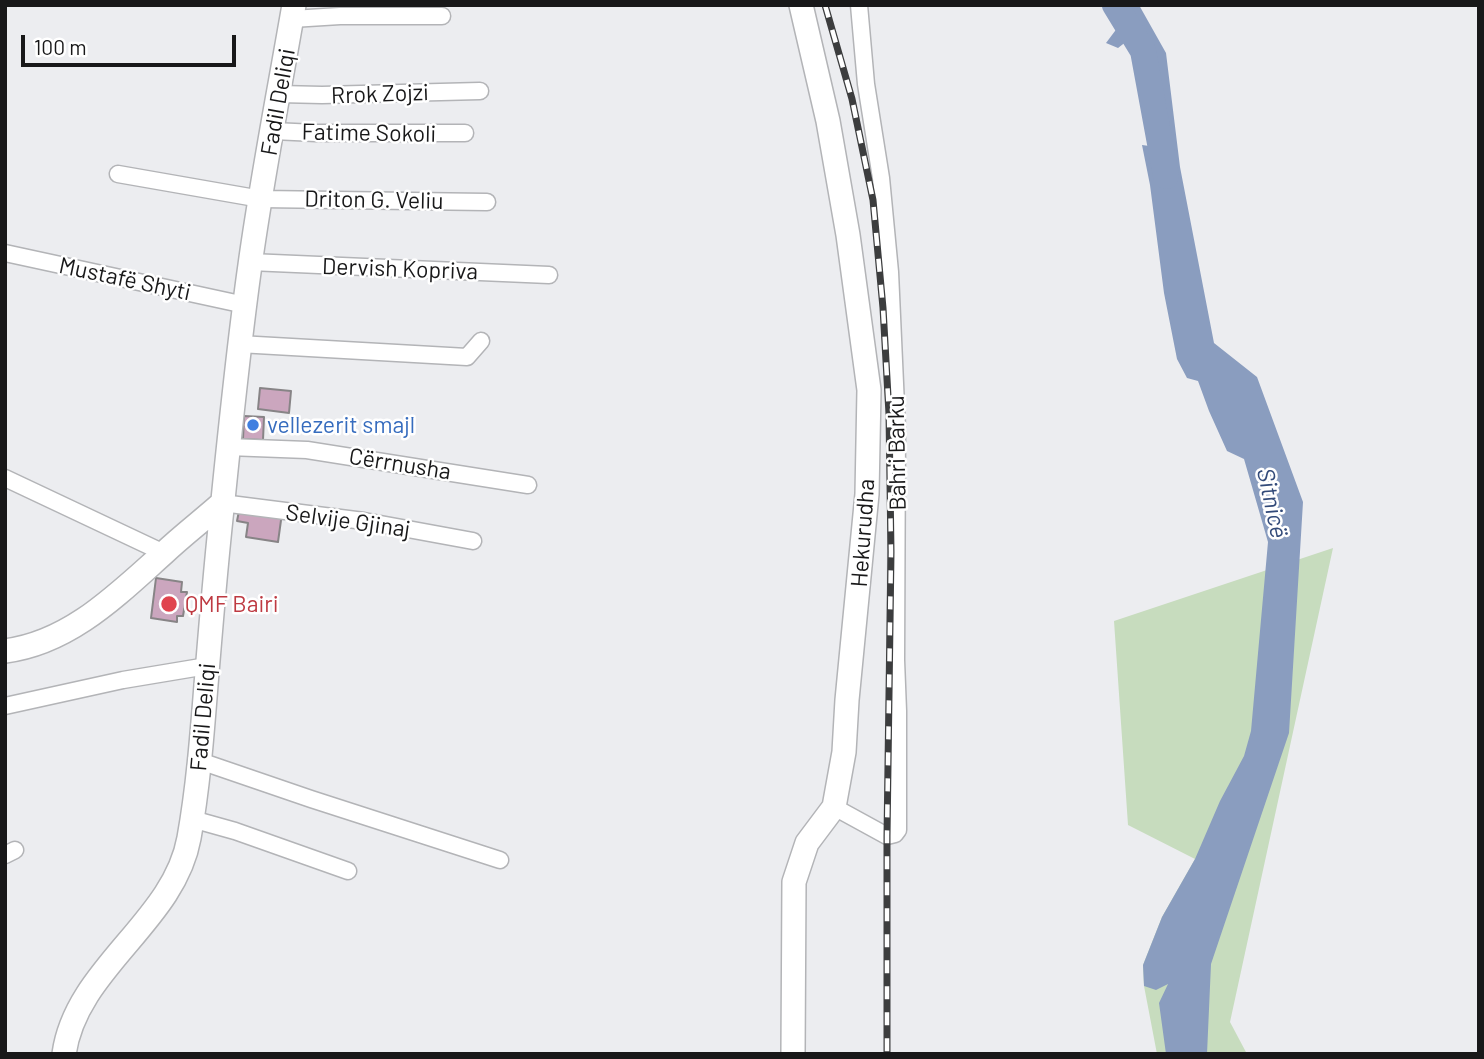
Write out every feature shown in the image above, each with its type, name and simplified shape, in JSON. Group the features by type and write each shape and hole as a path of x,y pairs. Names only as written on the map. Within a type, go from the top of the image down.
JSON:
{"street":[{"name":"Hekurudha","path":"793,1054 794,882 807,843 834,807 845,752 847,701 867,494 869,390 848,235 828,121 801,5"},
{"name":"Bahri Barku","path":"834,807 887,836 898,830 897,428 881,178 866,84 859,5"},
{"path":"290,10 340,16 442,16"},
{"name":"Fadil Deliqi","path":"64,1054 66,1040 77,1013 99,978 181,870 189,840 200,761 222,503 239,344 290,10"},
{"name":"Rrok Zojzi","path":"279,94 480,91"},
{"name":"Fatime Sokoli","path":"273,131 465,133"},
{"path":"118,174 261,199"},
{"name":"Driton G. Veliu","path":"261,199 487,202"},
{"name":"Mustafë Shyti","path":"5,253 245,305"},
{"name":"Dervish Kopriva","path":"250,262 549,275"},
{"path":"239,344 467,357 481,341"},
{"name":"Cërrnusha","path":"228,447 318,452 528,485"},
{"path":"5,478 164,553"},
{"path":"5,651 46,641 72,628 108,603 222,503"},
{"name":"Selvije Gjinaj","path":"222,503 364,521 473,541"},
{"path":"5,706 123,680 207,666"},
{"path":"200,761 500,860"},
{"path":"192,819 235,831 348,871"}],"green space":[{"path":"1333,548 1230,1022 1247,1054 1157,1054 1144,986 1143,965 1162,917 1195,859 1128,825 1114,621"}],"water":[{"path":"1098,5 1139,5 1166,53 1180,167 1214,343 1257,377 1303,502 1289,733 1211,964 1207,1054 1166,1054 1159,1003 1168,984 1156,990 1144,986 1143,965 1162,917 1195,859 1220,801 1244,756 1251,731 1268,542 1244,459 1227,451 1198,381 1187,378 1177,359 1164,293 1142,145 1157,147 1166,130 1156,100 1139,98 1142,66 1127,41 1118,48 1106,43 1124,19"}],"building":[{"path":"260,388 291,391 289,413 258,409"},
{"path":"244,416 264,417 263,440 243,439"},
{"path":"240,506 282,513 278,542 246,537 248,523 237,521"},
{"name":"QMF Bairi","path":"156,578 182,582 181,592 187,592 183,616 177,616 177,622 151,618"}],"waterway":[{"name":"Sitnicë","path":"1115,5 1143,51 1166,176"}],"railway":[{"path":"825,5 852,99 873,200 883,308 889,414 891,552 887,1054"}],"place":[{"name":"vellezerit smajl","path":"253,425"},
{"name":"QMF Bairi","path":"169,604"}]}
